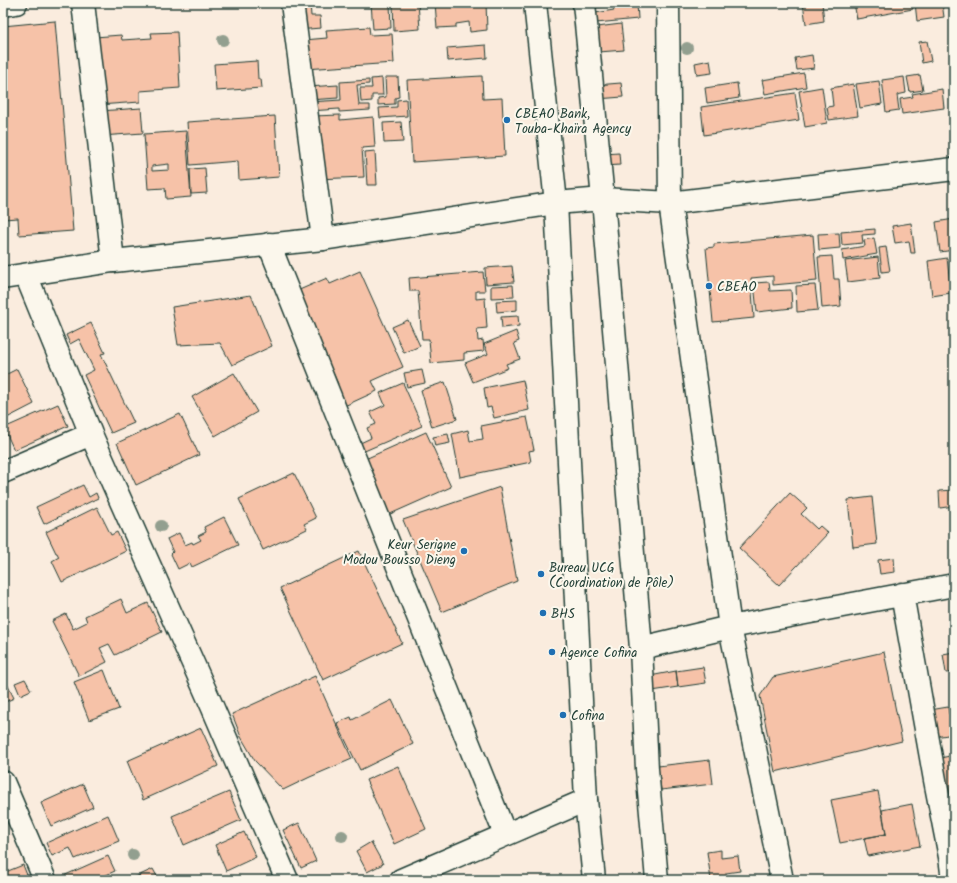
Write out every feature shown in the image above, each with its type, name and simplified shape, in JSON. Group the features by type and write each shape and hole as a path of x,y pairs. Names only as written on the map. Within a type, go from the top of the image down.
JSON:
{"street":[{"path":"3,5 16,3"},
{"path":"83,3 113,261"},
{"path":"292,3 323,239"},
{"path":"535,3 556,203 586,800 594,880"},
{"path":"584,3 603,198 641,648 647,769 657,880"},
{"path":"668,3 670,203 730,627 782,880"},
{"path":"3,278 113,261 323,239 556,203 603,198 670,203 954,169"},
{"path":"269,244 505,834"},
{"path":"26,274 91,434 212,706 287,880"},
{"path":"3,472 91,434"},
{"path":"641,648 730,627 954,585"},
{"path":"902,594 953,880"},
{"path":"3,782 46,880"},
{"path":"401,880 586,800"}],"building":[{"path":"295,3 310,3 311,16 320,16 321,28 297,30"},
{"path":"371,3 390,3 391,28 373,29"},
{"path":"393,3 418,3 420,29 394,31"},
{"path":"435,3 486,3 487,30 470,32 469,22 456,24 456,27 437,28"},
{"path":"591,3 610,3 610,6 592,8"},
{"path":"613,3 637,3 638,19 596,23 595,13 614,10"},
{"path":"803,3 822,3 824,21 806,24"},
{"path":"854,3 912,3 913,9 857,19"},
{"path":"915,3 942,3 944,17 917,21"},
{"path":"55,21 73,231 19,235 18,218 3,219 3,26"},
{"path":"621,24 624,50 599,52 597,27"},
{"path":"369,27 370,35 392,34 394,63 305,69 304,40 327,38 326,30"},
{"path":"177,32 180,88 140,91 140,102 99,105 95,37 121,35 122,40 152,38 151,33"},
{"path":"927,41 931,61 922,63 919,42"},
{"path":"486,45 487,58 448,61 447,48"},
{"path":"812,55 814,68 797,70 795,58"},
{"path":"710,60 712,73 697,75 695,63"},
{"path":"257,61 258,79 261,79 262,88 216,91 214,64"},
{"path":"804,73 806,87 765,94 762,80"},
{"path":"920,75 923,90 910,92 907,77"},
{"path":"482,76 483,99 502,98 505,156 412,162 407,80"},
{"path":"385,77 398,77 399,97 395,98 395,104 378,105 378,98 386,97"},
{"path":"904,77 906,93 897,95 899,110 886,112 882,80"},
{"path":"382,78 383,95 372,95 372,101 361,102 360,88 372,88 371,79"},
{"path":"369,80 369,84 357,85 359,105 370,105 370,110 339,112 339,109 310,111 310,102 341,100 340,82"},
{"path":"879,81 882,104 860,108 856,84"},
{"path":"621,83 623,97 597,99 596,85"},
{"path":"737,83 739,98 707,103 705,88"},
{"path":"853,84 858,116 829,120 827,107 833,106 831,88"},
{"path":"338,85 338,98 309,100 308,87"},
{"path":"822,87 827,123 805,127 799,91"},
{"path":"942,89 944,108 902,114 900,99 913,97 912,94"},
{"path":"795,93 799,120 704,135 701,107"},
{"path":"406,99 407,116 380,118 379,108 397,107 397,100"},
{"path":"141,108 143,133 101,136 100,111"},
{"path":"340,115 340,120 373,117 375,147 362,148 364,177 317,179 313,116"},
{"path":"275,116 279,177 239,180 238,161 190,165 187,122"},
{"path":"401,122 403,142 384,143 383,123"},
{"path":"186,131 191,197 166,199 165,188 148,189 144,134","holes":["169,164 169,170 152,171 152,166"]},
{"path":"375,151 377,185 367,185 365,152"},
{"path":"619,153 620,165 605,166 604,154"},
{"path":"205,168 207,193 191,194 190,169"},
{"path":"954,219 954,250 940,252 936,222"},
{"path":"911,223 915,253 911,253 909,241 895,243 892,226"},
{"path":"875,229 875,234 862,235 863,243 842,245 841,232"},
{"path":"839,233 840,248 819,250 818,234"},
{"path":"813,235 817,281 773,285 773,276 751,278 754,318 713,322 706,248 714,247 714,244"},
{"path":"874,238 877,254 843,260 842,250 865,246 864,240"},
{"path":"886,247 890,271 882,272 879,248"},
{"path":"832,256 834,279 839,279 841,306 822,308 818,257"},
{"path":"878,257 880,278 848,282 845,261"},
{"path":"947,258 951,293 932,296 928,261"},
{"path":"512,266 514,282 486,284 485,268"},
{"path":"360,271 403,367 372,381 377,391 340,408 331,387 338,384 297,291 327,278 330,284"},
{"path":"483,272 485,291 476,291 476,299 485,298 487,328 477,329 478,341 483,340 484,351 464,353 464,360 431,363 429,339 422,339 418,291 410,291 409,278"},
{"path":"769,282 770,291 791,290 792,308 757,312 754,283"},
{"path":"513,285 514,297 491,298 491,286"},
{"path":"815,285 818,310 797,312 796,286"},
{"path":"251,295 272,346 232,365 220,343 178,345 172,307"},
{"path":"517,300 517,310 497,312 496,301"},
{"path":"518,316 519,326 502,328 501,317"},
{"path":"408,320 420,346 404,353 392,327"},
{"path":"91,323 105,353 101,354 134,423 111,433 84,375 94,370 79,339 70,344 66,335"},
{"path":"516,331 519,341 514,343 520,359 506,364 508,368 473,382 465,363 488,354 484,344"},
{"path":"17,369 34,404 3,420 3,376"},
{"path":"422,370 425,383 407,387 404,373"},
{"path":"234,373 257,412 215,436 192,397"},
{"path":"523,380 529,410 494,418 491,407 487,408 484,388"},
{"path":"445,382 457,419 432,427 421,390"},
{"path":"403,383 422,426 360,453 356,445 371,438 367,428 376,424 370,412 385,405 380,393"},
{"path":"58,404 68,426 14,450 4,428"},
{"path":"180,414 199,455 136,485 117,443"},
{"path":"527,417 534,450 529,451 531,462 460,477 452,434 468,430 470,441 483,439 481,426"},
{"path":"426,432 451,487 388,515 363,460"},
{"path":"448,434 450,443 435,446 433,437"},
{"path":"294,473 316,518 304,524 307,529 263,550 239,499"},
{"path":"83,485 89,497 96,493 98,498 44,524 36,507"},
{"name":"Keur Serigne Modou Bousso Dieng","path":"500,487 517,581 442,612 403,520"},
{"path":"954,490 954,506 940,508 939,491"},
{"path":"790,493 807,508 801,514 817,529 820,526 828,533 779,585 739,548"},
{"path":"872,497 877,544 853,547 848,500"},
{"path":"97,507 111,535 117,532 126,551 62,582 52,561 59,557 46,532"},
{"path":"224,517 238,545 192,567 190,563 178,569 171,554 173,552 167,539 179,533 185,545 192,542 193,544 201,540 198,536 206,532 204,527"},
{"path":"359,551 402,643 323,680 280,588"},
{"path":"894,558 895,572 880,574 878,560"},
{"path":"121,599 127,613 148,603 162,632 115,655 109,644 100,648 107,662 79,676 52,621 66,614 73,629 87,622 85,616"},
{"path":"884,652 902,741 775,772 760,696 773,677"},
{"path":"954,652 954,672 946,673 943,654"},
{"path":"703,667 706,683 678,687 676,671"},
{"path":"104,670 119,709 89,720 74,682"},
{"path":"676,671 678,687 652,691 650,676"},
{"path":"315,676 352,759 283,790 255,761 241,737 232,714"},
{"path":"25,679 31,690 20,695 15,683"},
{"path":"7,684 14,698 3,703 3,686"},
{"path":"392,700 413,744 360,770 337,723 351,717 352,720"},
{"path":"948,707 949,714 954,713 954,734 935,737 930,710"},
{"path":"201,728 218,766 143,800 127,761"},
{"path":"954,755 954,802 945,804 936,759"},
{"path":"710,760 713,784 661,790 658,766"},
{"path":"398,766 426,829 394,844 366,780"},
{"path":"83,784 93,807 51,826 41,803"},
{"path":"878,791 886,834 840,843 831,800"},
{"path":"229,792 241,820 184,845 172,816"},
{"path":"912,804 920,846 868,856 864,838 886,834 882,810"},
{"path":"108,815 119,841 75,859 70,848 52,856 46,843"},
{"path":"299,823 316,861 301,868 283,830"},
{"path":"244,832 256,857 226,871 215,845"},
{"path":"371,842 383,864 367,872 356,851"},
{"path":"721,850 721,858 738,856 740,871 726,873 727,880 711,880 707,852"},
{"path":"108,856 115,871 95,880 63,880 61,877"},
{"path":"23,865 29,880 3,880 3,873"},
{"path":"153,869 159,880 129,880"}],"place":[{"name":"CBEAO Bank, Touba-Khaïra Agency","path":"507,120"},
{"name":"CBEAO","path":"709,286"},
{"name":"Keur Serigne Modou Bousso Dieng","path":"464,551"},
{"name":"Bureau UCG (Coordination de Pôle)","path":"541,574"},
{"name":"BHS","path":"543,613"},
{"name":"Agence Cofina","path":"552,652"},
{"name":"Cofina","path":"563,715"}]}
